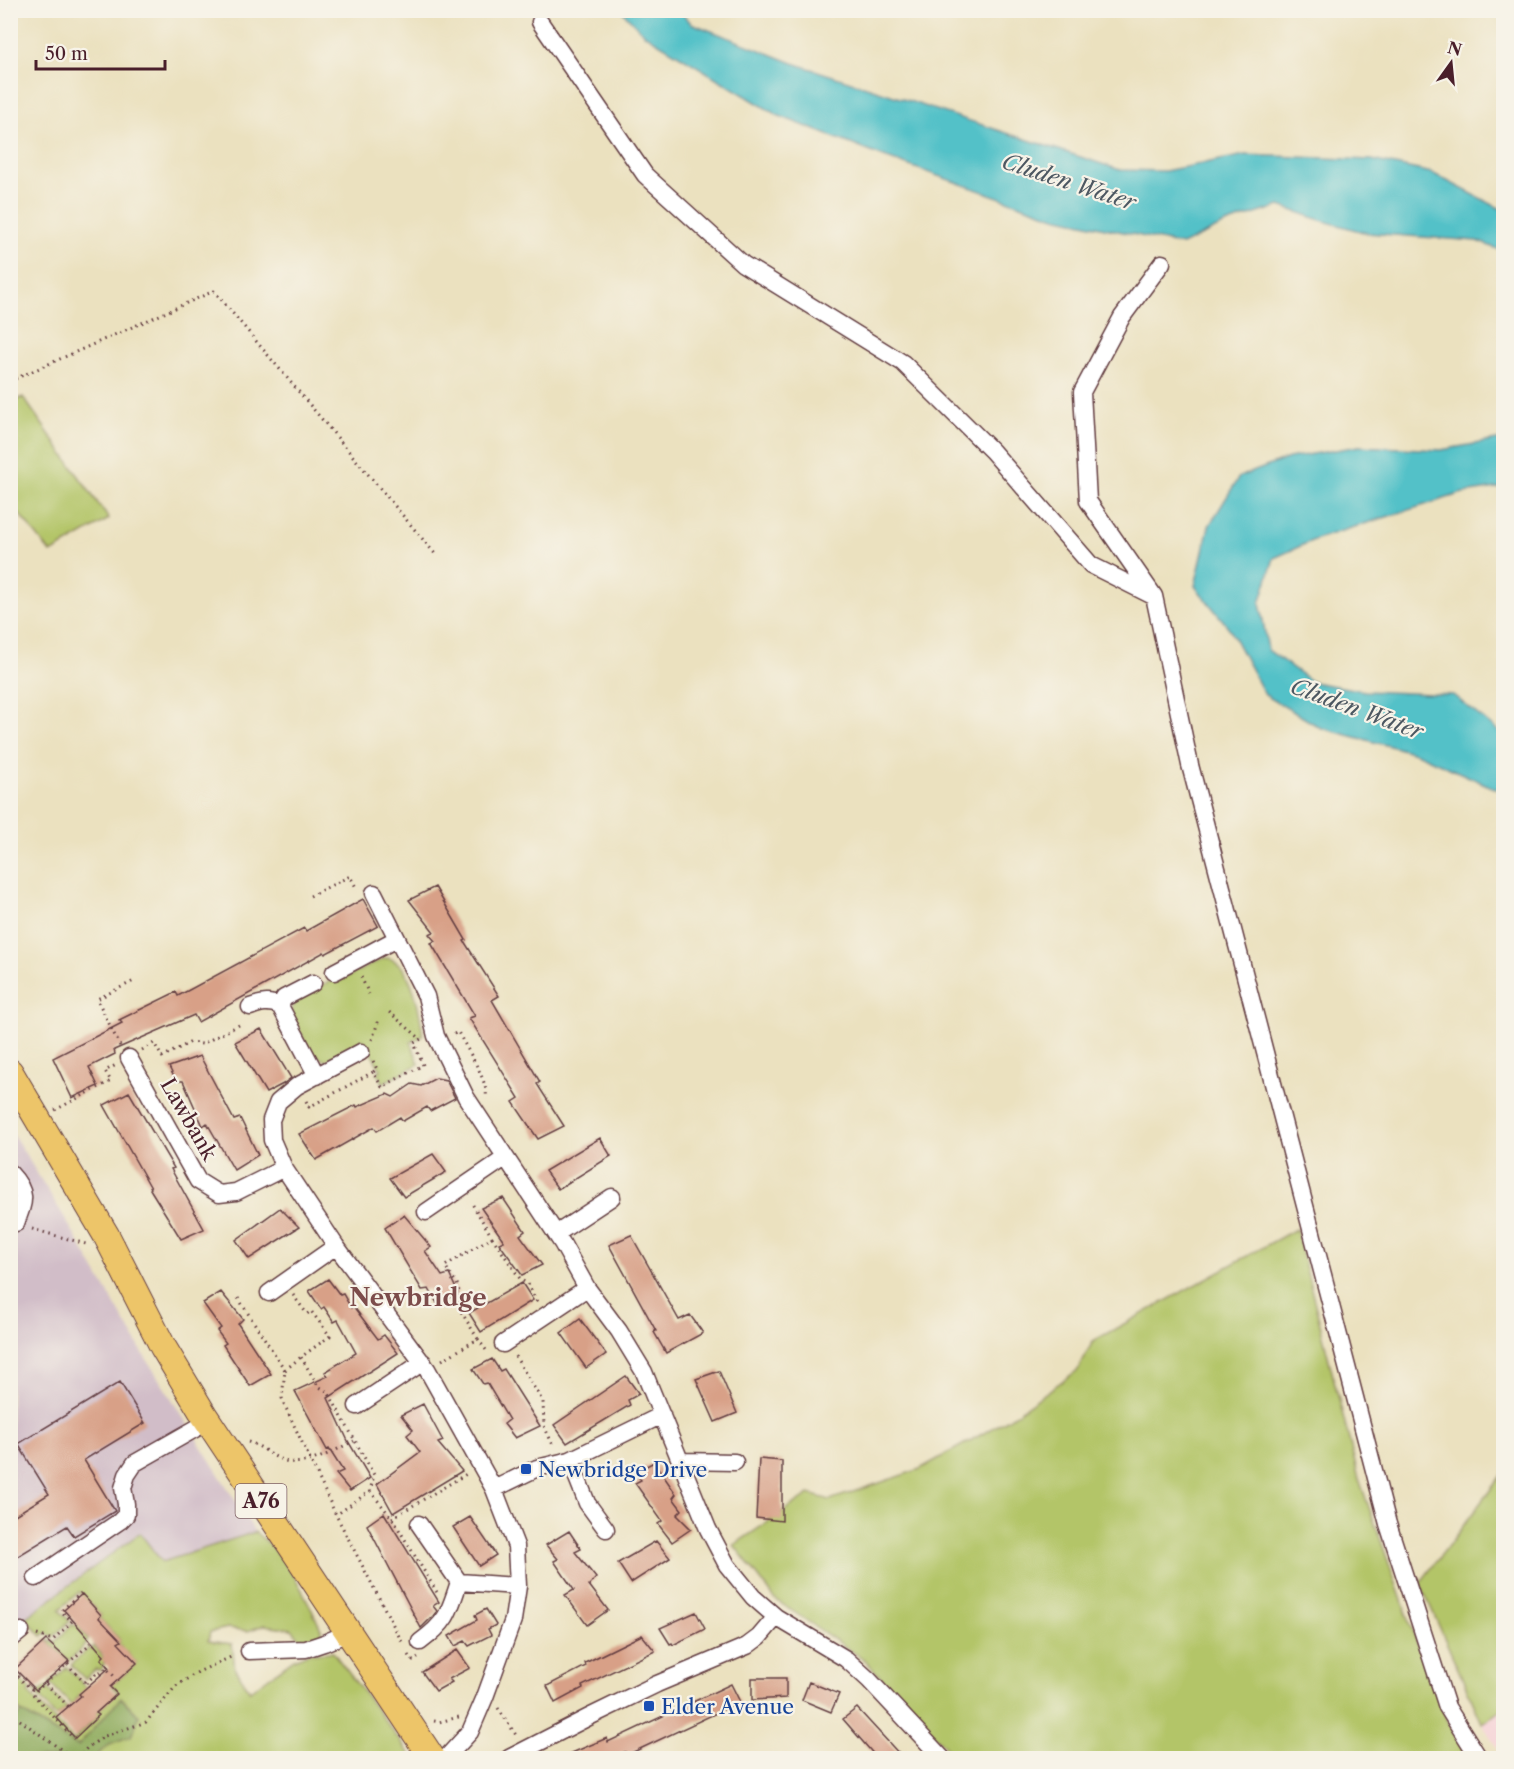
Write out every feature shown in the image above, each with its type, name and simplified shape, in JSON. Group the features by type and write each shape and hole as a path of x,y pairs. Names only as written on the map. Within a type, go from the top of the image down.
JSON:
{"highway":[{"name":"A76","path":"14,1064 164,1347 209,1421 432,1758"}],"street":[{"path":"540,22 645,175 742,264 903,363 992,451 1091,565 1154,596"},
{"path":"1162,263 1122,317 1082,392 1088,501 1154,596 1190,765 1388,1524 1447,1707 1479,1758"},
{"path":"374,893 426,996 436,1036 451,1069 505,1158 556,1234 587,1288 619,1331 644,1372 708,1529 727,1565 753,1597 776,1617 846,1659 869,1680 942,1758"},
{"path":"334,972 396,939"},
{"path":"280,1006 284,999 313,983"},
{"path":"250,1007 271,1002 280,1006 317,1076"},
{"path":"363,1049 297,1086 278,1102 271,1120 272,1140 284,1168 336,1246 425,1366 494,1489 516,1546 518,1586 513,1620 470,1732 446,1758"},
{"name":"Lawbank","path":"125,1054 198,1181 219,1194 236,1192 284,1168"},
{"path":"426,1212 505,1158"},
{"path":"10,1173 20,1183 25,1197 18,1224"},
{"path":"556,1234 612,1197"},
{"path":"269,1293 336,1246"},
{"path":"502,1350 544,1317 587,1288"},
{"path":"357,1406 425,1366"},
{"path":"494,1489 537,1468 566,1461 662,1415"},
{"path":"36,1578 126,1515 123,1488 127,1475 135,1463 209,1421"},
{"path":"566,1461 587,1503 606,1529"},
{"path":"681,1461 735,1462"},
{"path":"419,1524 459,1582"},
{"path":"459,1582 518,1586"},
{"path":"420,1642 434,1632 448,1617 459,1582"},
{"path":"515,1755 657,1684 747,1647 776,1617"},
{"path":"249,1651 306,1649 348,1633"}],"path":[{"path":"10,381 214,291 436,555"},
{"path":"310,896 350,876 358,891 370,886 374,893"},
{"path":"125,1054 97,999 134,981"},
{"path":"373,1072 382,1087 423,1065 414,1043 421,1040 389,1012"},
{"path":"297,1086 309,1107 377,1069 363,1049 371,1043 379,1019"},
{"path":"10,1043 14,1064"},
{"path":"462,1187 492,1238 521,1280 528,1284 544,1317"},
{"path":"18,1224 88,1245 106,1235"},
{"path":"492,1238 445,1266 459,1287 458,1305 478,1339 502,1350 543,1402 544,1426 566,1461"},
{"path":"284,1283 307,1314 311,1311 330,1336 285,1370"},
{"path":"238,1299 285,1370 282,1398 336,1515 413,1661 427,1652 420,1642"},
{"path":"425,1366 478,1339"},
{"path":"301,1357 318,1386 328,1392 374,1475 370,1491 336,1515"},
{"path":"241,1440 252,1442 282,1460 296,1462 311,1461 354,1441"},
{"path":"392,1518 480,1466"},
{"path":"370,1491 392,1518 442,1601 452,1604"},
{"path":"16,1635 52,1640 72,1621 61,1611 81,1593"},
{"path":"10,1667 36,1691 91,1643"},
{"path":"10,1713 75,1758 105,1736 146,1722 176,1686 198,1672 249,1651"},
{"path":"67,1664 87,1685 98,1672 100,1673 107,1667 117,1676"},
{"path":"46,1684 69,1707"},
{"path":"33,1689 31,1692 74,1739"},
{"path":"430,1720 439,1722 459,1717 474,1697 496,1706 520,1742 515,1755"}],"shaded area":[{"path":"11,1131 66,1220 144,1355 255,1532 161,1562 140,1534 21,1621 11,1607"},
{"path":"1503,1709 1503,1758 1482,1723"}],"green space":[{"path":"23,397 109,519 51,553 11,504 11,403"},
{"path":"388,958 397,962 404,969 409,979 420,1015 423,1036 411,1042 419,1064 383,1083 377,1073 381,1070 363,1040 326,1061 313,1055 292,1018 292,1009 299,996 333,980 337,982"},
{"path":"1296,1229 1359,1479 1417,1643 1448,1721 1467,1758 955,1758 865,1660 776,1600 734,1545 809,1494 830,1500 920,1469 1007,1420 1078,1370 1093,1341"},
{"path":"1503,1473 1503,1709 1482,1723 1420,1583"},
{"path":"255,1532 267,1542 287,1566 304,1593 324,1636 302,1641 292,1629 264,1625 248,1631 228,1628 210,1632 208,1641 232,1644 235,1668 250,1691 294,1659 308,1653 333,1652 413,1758 98,1758 96,1756 109,1744 131,1736 139,1716 122,1698 78,1746 21,1712 11,1703 10,1671 30,1689 28,1693 74,1740 98,1716 96,1713 118,1692 102,1675 106,1672 117,1681 136,1663 118,1643 119,1639 99,1618 101,1615 79,1592 59,1610 70,1621 52,1638 46,1633 42,1636 25,1618 140,1533 162,1562"},
{"path":"72,1624 74,1626 77,1624 88,1639 69,1661 46,1640 55,1642"},
{"path":"94,1646 102,1655 104,1665 100,1671 96,1669 85,1679 71,1665"},
{"path":"67,1667 87,1688 71,1705 50,1683"},
{"path":"46,1687 67,1708 56,1717 34,1691 39,1692"},
{"path":"121,1698 139,1716 131,1736 109,1744 96,1756 98,1758 11,1758 11,1722 21,1712 78,1746"}],"water":[{"name":"Cluden Water","path":"622,11 680,11 691,23 793,63 1120,170 1165,171 1245,155 1372,160 1432,173 1503,210 1503,251 1477,241 1367,233 1280,206 1225,224 1182,245 1055,217 884,157 777,115 644,34"},
{"name":"Cluden Water","path":"1503,439 1503,487 1463,493 1316,539 1274,558 1260,603 1268,650 1312,682 1365,691 1453,695 1503,735 1503,792 1416,753 1321,728 1265,695 1229,628 1195,586 1209,526 1239,477 1289,458 1359,446 1441,450"}],"building":[{"path":"435,887 466,940 464,941 499,996 492,1000 540,1082 537,1084 564,1126 538,1139 513,1102 519,1098 469,1018 475,1016 431,943 435,941 429,934 434,932 409,900"},
{"path":"363,899 378,926 325,954 324,952 198,1022 194,1015 114,1050 115,1054 89,1067 98,1086 72,1098 53,1058 122,1023 119,1020 176,992 178,996 304,928 306,931"},
{"path":"261,1029 291,1078 266,1093 235,1042"},
{"path":"200,1056 234,1120 240,1118 258,1155 234,1170 207,1123 203,1126 183,1081 176,1081 169,1067"},
{"path":"436,1078 446,1080 455,1098 430,1111 427,1107 403,1121 400,1117 377,1131 374,1127 316,1160 299,1134 356,1105 357,1107 387,1094 393,1097 412,1084 421,1086"},
{"path":"129,1092 174,1168 171,1169 204,1229 181,1239 150,1189 104,1105"},
{"path":"600,1138 611,1156 558,1189 545,1171"},
{"path":"433,1154 446,1172 404,1197 390,1178"},
{"path":"503,1198 525,1231 520,1235 542,1265 522,1275 499,1243 504,1241 481,1208"},
{"path":"280,1208 299,1227 249,1259 236,1240"},
{"path":"404,1215 431,1247 425,1251 442,1276 449,1274 458,1293 438,1305 429,1289 422,1290 385,1228"},
{"path":"631,1235 679,1320 690,1315 703,1333 666,1353 609,1245"},
{"path":"328,1279 340,1295 343,1294 351,1308 353,1306 378,1339 384,1335 398,1353 328,1398 348,1441 370,1478 350,1491 336,1474 343,1471 329,1449 327,1450 295,1391 328,1376 325,1372 356,1353 338,1320 334,1322 324,1307 321,1309 309,1291"},
{"path":"522,1283 533,1300 481,1332 469,1313"},
{"path":"221,1292 243,1319 238,1324 271,1374 250,1386 223,1345 226,1343 217,1331 221,1328 203,1303"},
{"path":"580,1319 606,1354 586,1368 561,1333"},
{"path":"492,1359 500,1371 504,1369 540,1426 515,1438 504,1424 509,1420 487,1383 483,1384 473,1369"},
{"path":"719,1371 737,1413 715,1422 696,1379"},
{"path":"626,1376 639,1394 628,1400 630,1405 567,1443 554,1425"},
{"path":"120,1382 145,1423 84,1460 115,1511 74,1536 67,1526 10,1561 10,1518 49,1494 18,1444"},
{"path":"423,1404 443,1441 438,1443 462,1471 393,1513 377,1484 420,1452 407,1435 413,1430 401,1415"},
{"path":"759,1459 782,1461 782,1521 756,1518"},
{"path":"654,1462 676,1494 673,1498 682,1510 677,1515 691,1529 672,1542 658,1524 662,1521 635,1483 641,1480 635,1472"},
{"path":"384,1513 439,1602 433,1606 437,1611 421,1628 367,1525"},
{"path":"470,1517 496,1555 479,1566 453,1527"},
{"path":"569,1531 581,1549 575,1552 596,1578 589,1585 608,1610 587,1625 565,1595 574,1590 554,1561 558,1559 546,1545"},
{"path":"656,1541 670,1558 631,1583 618,1563"},
{"path":"82,1594 101,1615 99,1618 121,1641 118,1643 137,1663 110,1687 117,1694 96,1713 99,1715 75,1738 56,1717 109,1668 101,1659 104,1656 64,1610"},
{"path":"486,1609 496,1625 488,1629 491,1635 469,1646 465,1641 455,1646 449,1636 477,1620 475,1615"},
{"path":"696,1612 705,1629 673,1645 670,1644 660,1628"},
{"path":"642,1635 655,1651 582,1686 583,1688 555,1703 547,1686 586,1666 585,1663"},
{"path":"46,1640 69,1661 36,1690 15,1669"},
{"path":"457,1650 470,1668 449,1679 452,1682 436,1691 422,1672"},
{"path":"752,1678 786,1678 786,1698 752,1700"},
{"path":"809,1682 839,1694 831,1712 802,1700"},
{"path":"731,1684 740,1702 627,1755 625,1752 610,1758 560,1758 607,1738 608,1742"},
{"path":"857,1708 903,1758 877,1758 843,1719"}],"place":[{"name":"Newbridge Drive","path":"526,1469"},
{"name":"Elder Avenue","path":"649,1706"}],"district":[{"name":"Newbridge","path":"418,1297"}]}
